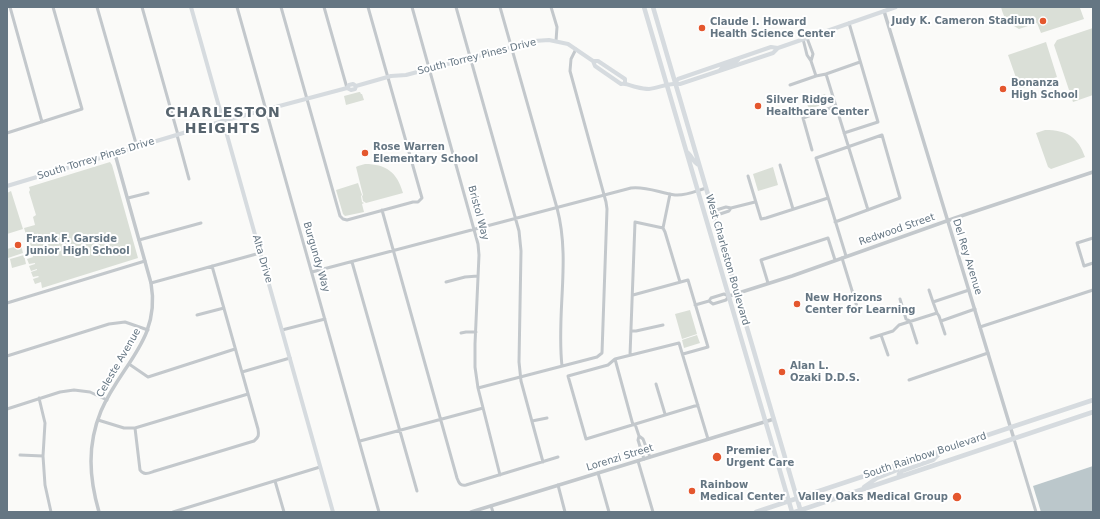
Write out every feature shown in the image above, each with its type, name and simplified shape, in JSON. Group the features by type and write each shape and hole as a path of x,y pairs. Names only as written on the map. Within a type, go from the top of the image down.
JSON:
{"main road":[{"name":"Alta Drive","path":"191,7 333,512"},
{"name":"West Charleston Boulevard","path":"644,7 793,512"},
{"name":"West Charleston Boulevard","path":"653,7 801,511"},
{"name":"South Torrey Pines Drive","path":"593,61 595,66 621,84 625,83 637,88 646,89 675,83 680,84 773,53 778,48 884,9 896,7"},
{"name":"South Torrey Pines Drive","path":"7,186 223,121 347,88 349,85 353,84 356,86 388,77 406,75 540,40 556,41 568,44 593,61 598,61 625,79 625,83"},
{"name":"South Torrey Pines Drive","path":"675,83 678,79 761,50 771,47 778,48"},
{"path":"761,50 763,56"},
{"path":"720,70 722,67 735,62 742,57"},
{"path":"599,69 614,76 618,75"},
{"path":"687,152 699,166"},
{"name":"South Rainbow Boulevard","path":"756,512 1093,400"},
{"name":"South Rainbow Boulevard","path":"793,512 801,511 1093,412"},
{"path":"899,477 899,474 902,472 933,460 944,450"},
{"path":"862,490 877,478 897,470 898,465"}],"street":[{"path":"10,7 42,122"},
{"path":"7,133 82,110 53,7"},
{"path":"97,7 137,147"},
{"path":"142,7 189,180"},
{"name":"Burgundy Way","path":"237,7 379,512"},
{"path":"281,7 340,216 343,220 418,202 422,196 368,7"},
{"path":"324,7 347,88"},
{"name":"Bristol Way","path":"412,7 478,244 475,357 478,388 500,475"},
{"path":"456,7 519,231 521,251 518,346 520,377 543,462"},
{"path":"500,7 557,208 562,231 564,250 560,348 562,366"},
{"path":"551,7 557,27 556,41"},
{"name":"Del Rey Avenue","path":"884,9 1036,512"},
{"path":"844,132 878,122 849,23"},
{"path":"807,38 813,54 811,61"},
{"path":"802,39 816,76"},
{"path":"478,388 597,357 602,354 603,351 607,209 570,71 571,59 576,49"},
{"path":"790,85 860,62"},
{"path":"826,74 868,210"},
{"path":"812,150 803,118 836,106"},
{"path":"835,222 900,198 882,135 816,158 835,222 858,310"},
{"name":"Celeste Avenue","path":"99,512 93,486 91,466 93,440 98,420 107,400 144,339 148,330 153,309 153,293 151,283 115,154"},
{"path":"780,165 793,209"},
{"name":"Redwood Street","path":"729,296 768,284 1093,172"},
{"path":"748,176 761,219 828,198"},
{"path":"312,272 633,188 670,194 682,194 706,188"},
{"path":"128,198 148,192"},
{"path":"662,228 670,194"},
{"path":"714,214 729,211 731,208 756,202"},
{"path":"382,210 459,482 462,485 466,485 558,457"},
{"path":"630,355 635,222 662,228 665,232 680,282"},
{"path":"139,240 201,223"},
{"path":"768,284 761,260 828,238 836,260"},
{"path":"1093,238 1077,244 1084,266 1093,263"},
{"path":"151,283 260,253"},
{"path":"7,303 145,261"},
{"path":"352,262 417,491"},
{"path":"135,428 139,467 142,473 149,474 254,441 258,438 259,434 212,266"},
{"path":"446,282 465,277 478,276"},
{"path":"633,295 688,280 708,347 683,354"},
{"path":"929,290 936,313 939,316 945,334"},
{"path":"933,302 969,290"},
{"path":"980,327 1093,290"},
{"path":"695,305 709,301 711,298 724,294 729,296 726,300 713,304 709,301"},
{"path":"900,299 906,319 910,321 917,343"},
{"path":"197,315 224,308"},
{"path":"941,321 975,310"},
{"path":"871,338 893,331 899,325 936,313"},
{"path":"282,330 325,318"},
{"path":"7,356 109,324 125,322 148,330"},
{"path":"631,331 663,325"},
{"path":"461,334 466,332 476,332"},
{"path":"881,335 888,355"},
{"path":"698,405 586,439 568,376 608,365 615,359 679,343 683,354 698,405 708,439"},
{"path":"129,364 148,377 235,349"},
{"path":"909,380 988,353"},
{"path":"242,372 290,358"},
{"path":"615,359 634,424 639,436 643,439 650,457"},
{"path":"656,384 665,414"},
{"path":"7,409 60,392 74,390 90,392 107,400"},
{"path":"98,420 124,428 135,428 248,394"},
{"path":"39,398 44,414 45,428 43,456 45,485 50,512"},
{"path":"360,441 483,408"},
{"path":"532,421 547,418"},
{"name":"Lorenzi Street","path":"471,512 774,419"},
{"path":"639,436 638,440 644,459"},
{"path":"20,455 43,456"},
{"path":"638,461 653,512"},
{"path":"174,512 320,467"},
{"path":"598,473 609,512"},
{"path":"275,481 284,512"},
{"path":"558,485 565,512"},
{"path":"491,506 493,512"}],"shaded area":[{"name":"Judy K. Cameron Stadium","path":"1001,7 1081,7 1080,8 1084,19 1041,33 1037,23 1019,29 1015,27 1005,18"},
{"path":"1093,28 1093,95 1073,102 1054,45 1057,40"},
{"path":"1046,42 1057,77 1020,89 1008,55"},
{"path":"360,92 364,100 346,105 344,96"},
{"path":"825,94 828,103 809,109 806,101"},
{"path":"1045,130 1060,131 1071,136 1079,144 1085,157 1051,169 1048,167 1036,133"},
{"path":"110,162 138,258 42,288 41,282 35,284 33,279 39,277 33,277 31,272 37,269 31,271 29,266 35,263 29,264 27,259 33,257 24,228 35,225 33,217 36,215 29,192 29,187"},
{"path":"365,164 372,164 390,171 401,186 403,193 366,203 363,201 363,195 356,167"},
{"path":"773,167 778,185 758,191 753,174"},
{"path":"358,183 362,195 362,202 364,203 362,204 364,212 345,216 343,214 336,190"},
{"path":"11,191 23,229 7,234 7,193"},
{"path":"21,245 23,253 8,258 7,249"},
{"path":"24,255 26,264 12,268 10,259"},
{"path":"690,310 697,334 682,339 675,314"},
{"path":"697,335 700,343 684,348 682,340"},
{"path":"1093,466 1093,512 1041,512 1033,486"}],"place":[{"name":"Judy K. Cameron Stadium","path":"1043,21"},
{"name":"Claude I. Howard Health Science Center","path":"702,28"},
{"name":"Bonanza High School","path":"1003,89"},
{"name":"Silver Ridge Healthcare Center","path":"758,106"},
{"name":"Rose Warren Elementary School","path":"365,153"},
{"name":"Frank F. Garside Junior High School","path":"18,245"},
{"name":"New Horizons Center for Learning","path":"797,304"},
{"name":"Alan L. Ozaki D.D.S.","path":"782,372"},
{"name":"Premier Urgent Care","path":"717,457"},
{"name":"Rainbow Medical Center","path":"692,491"},
{"name":"Valley Oaks Medical Group","path":"957,497"}],"district":[{"name":"CHARLESTON HEIGHTS","path":"223,122"}]}
